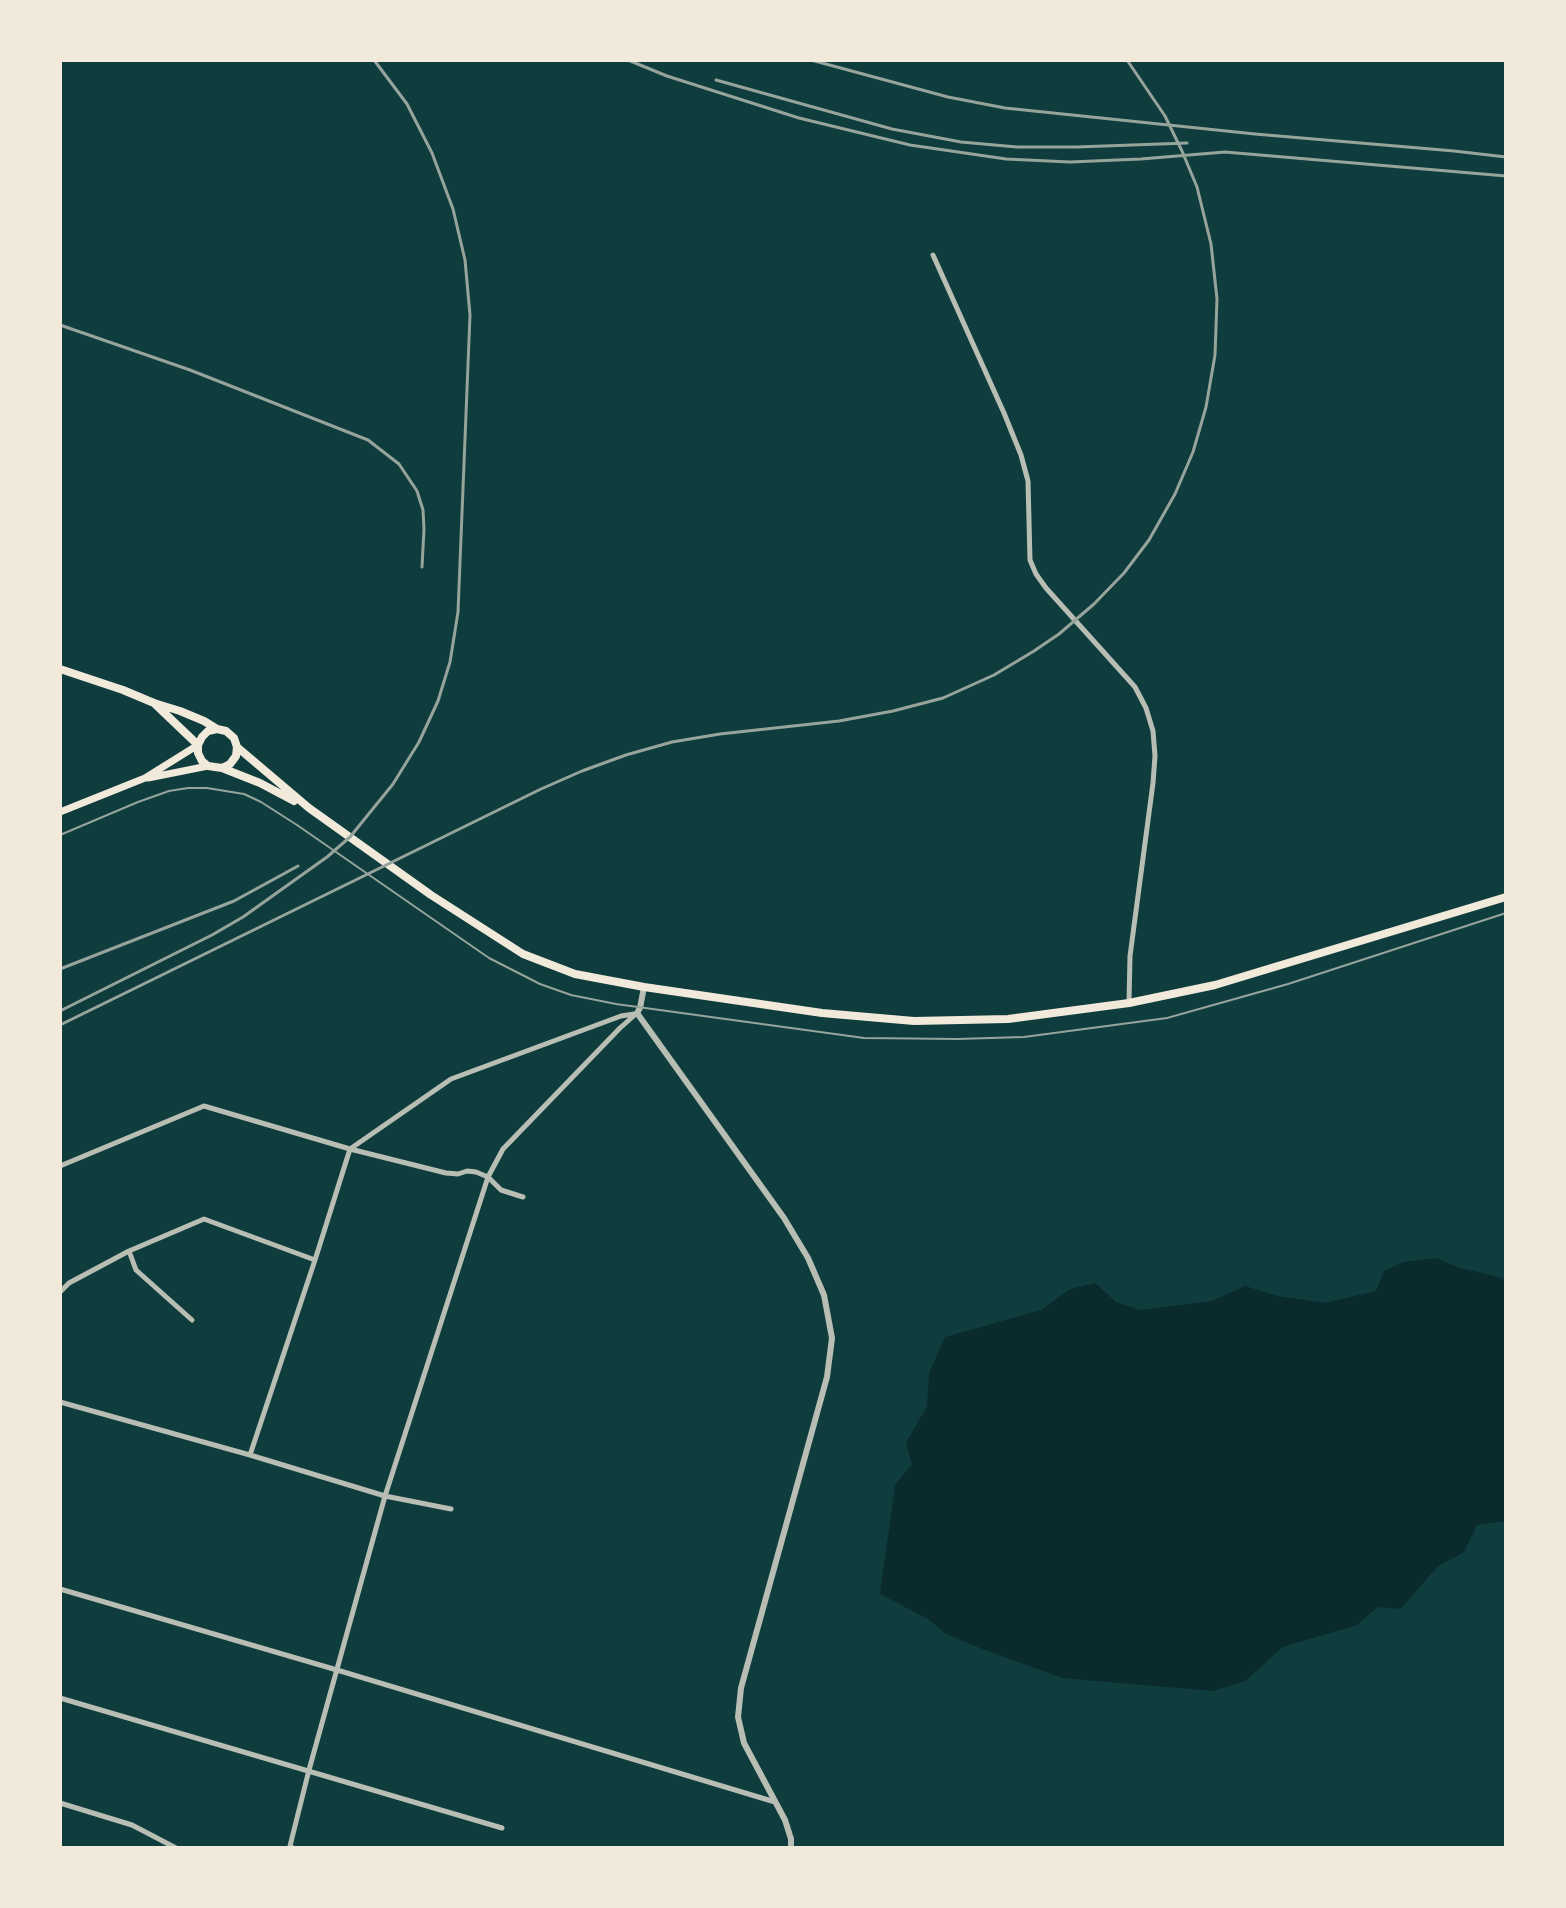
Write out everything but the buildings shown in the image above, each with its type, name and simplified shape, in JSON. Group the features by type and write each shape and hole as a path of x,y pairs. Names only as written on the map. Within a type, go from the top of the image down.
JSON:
{"main road":[{"path":"60,669 180,711 226,731 234,738 237,747 236,756 222,768"},
{"path":"154,703 198,745"},
{"path":"208,766 198,753 198,745 208,731 217,729"},
{"path":"60,812 145,778 198,745"},
{"path":"237,747 309,808 431,895 523,954 575,974 822,1013 914,1021 1008,1019 1129,1003 1215,985 1506,897"},
{"path":"145,778 208,766 222,768 309,808"}],"street":[{"path":"933,255 1021,455 1028,481 1030,560 1036,574 1135,687 1153,731 1154,770 1130,956 1129,1003"},
{"path":"291,1847 309,1770 385,1496 488,1177 503,1149 637,1013 644,987"},
{"path":"250,1455 350,1149 451,1079 621,1016 637,1013"},
{"path":"637,1013 784,1218 808,1258 824,1295 832,1338 827,1377 741,1688 738,1717 744,1743 785,1820 791,1848"},
{"path":"60,1166 204,1106 350,1149 446,1173 467,1171 488,1177 501,1190 523,1197"},
{"path":"60,1292 69,1283 129,1251 204,1219 315,1260"},
{"path":"129,1251 136,1270 192,1320"},
{"path":"60,1402 385,1496 451,1509"},
{"path":"60,1589 775,1802"},
{"path":"60,1698 502,1828"},
{"path":"60,1803 132,1825 176,1848"}],"water":[{"path":"1436,1258 1506,1281 1506,1521 1477,1525 1464,1552 1437,1567 1401,1609 1378,1607 1357,1625 1283,1647 1245,1681 1213,1691 1062,1678 946,1634 928,1619 880,1594 895,1485 912,1464 906,1443 927,1406 929,1373 945,1337 1041,1310 1070,1289 1095,1283 1116,1302 1140,1310 1212,1301 1245,1286 1277,1296 1325,1303 1376,1291 1384,1271 1403,1262"}],"tram line":[{"path":"60,835 169,791 207,788 244,794 297,825 489,958 540,984 571,995 616,1004 864,1038 1024,1037 1167,1018 1288,984 1506,913"}],"railway":[{"path":"60,1011 212,935 243,917 327,857 350,837 393,784 419,742 438,701 450,662 458,612 470,315 465,260 453,209 432,153 407,104 374,60"},
{"path":"628,60 667,76 799,118 910,145 1006,159 1070,162 1225,152 1506,176"},
{"path":"811,60 948,97 1005,108 1506,157"},
{"path":"60,1025 582,771 672,742 839,721 943,698 994,675 1034,651 1094,604 1124,573 1149,540 1175,494 1193,452 1206,407 1215,355 1217,299 1211,244 1197,187 1165,116 1127,60"},
{"path":"716,80 892,129 961,142 1017,147 1187,143"},
{"path":"60,325 190,370 368,440 399,464 417,491 423,510 422,567"},
{"path":"60,969 234,901 298,866"}]}
